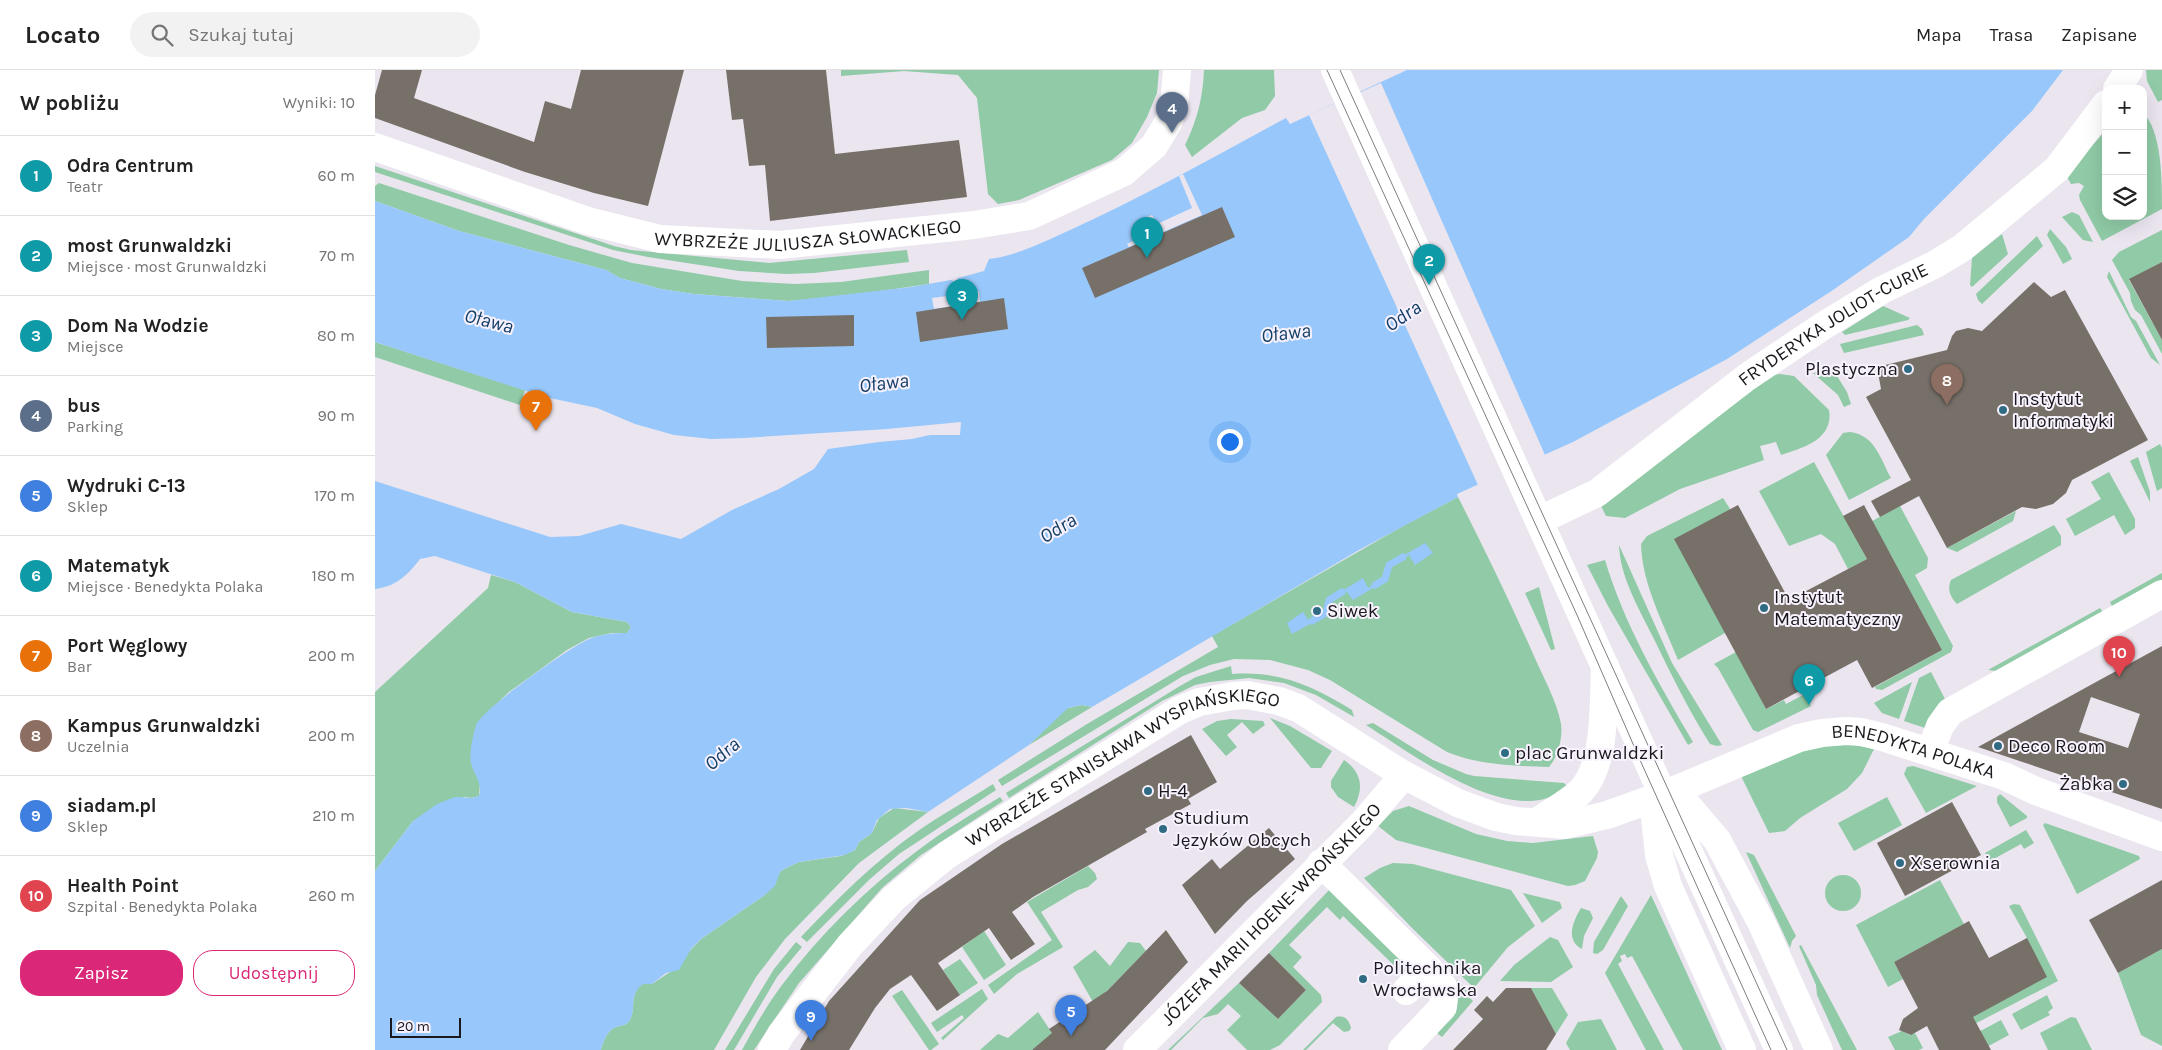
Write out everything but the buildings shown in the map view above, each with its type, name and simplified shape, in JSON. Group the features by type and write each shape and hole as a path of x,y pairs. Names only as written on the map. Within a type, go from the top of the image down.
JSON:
{"street":[{"name":"WYBRZEŻE JULIUSZA SŁOWACKIEGO","path":"375,147 588,221 660,239 764,245 790,244 975,225 1029,216 1124,172 1154,146 1169,121 1174,105 1177,70"},
{"path":"1335,70 1779,1050"},
{"path":"2120,85 2129,70"},
{"name":"FRYDERYKA JOLIOT-CURIE","path":"1540,520 1597,492 1747,377 1823,326 1882,290 1934,265 2033,197 2102,109"},
{"path":"1930,752 1940,726 1950,712 2162,594"},
{"path":"1537,822 1582,790 1596,767 1600,751 1605,666"},
{"name":"WYBRZEŻE STANISŁAWA WYSPIAŃSKIEGO","path":"772,1050 781,1034 850,945 895,898 947,855 1180,710 1199,702 1247,695 1279,701 1298,708 1404,775 1475,810 1516,821 1565,825 1582,822 1663,795"},
{"name":"BENEDYKTA POLAKA","path":"1663,795 1799,738 1822,733 1862,732 2004,776 2036,791 2162,837"},
{"name":"JÓZEFA MARII HOENE-WROŃSKIEGO","path":"1137,1050 1321,863 1362,824 1404,775"},
{"path":"1663,795 1655,818 1661,864 1668,886 1742,1050"},
{"path":"1663,795 1688,806 1717,840 1761,922 1819,1050"},
{"path":"1321,863 1428,968 1445,989 1443,1006 1402,1050"},
{"path":"1406,991 1428,968"}],"green space":[{"path":"841,70 1159,70 1157,93 1147,117 1132,143 1112,160 1019,200 998,204 988,194 977,98 958,75 904,71 841,76"},
{"path":"1204,70 1274,70 1275,96 1265,110 1242,118 1192,157 1185,145 1199,109"},
{"path":"2146,70 2162,70 2162,100 2158,102 2147,81"},
{"path":"2147,118 2154,132 2160,157 2162,209 2147,217"},
{"path":"2102,134 2102,220 2141,220 2102,241 2080,200 2079,195 2084,186 2079,183 2071,184 2066,175"},
{"path":"375,166 631,250 769,263 907,250 909,262 814,273 786,274 739,271 648,257 613,250 375,172"},
{"path":"379,183 569,245 632,263 742,281 795,284 841,282 929,270 929,284 860,294 789,301 694,294 661,289 620,278 606,270 459,231 375,201 375,186"},
{"path":"2072,212 2079,215 2093,242 2083,240 2062,217"},
{"path":"2050,229 2066,247 2072,259 2063,264 2047,235"},
{"path":"2162,230 2162,262 2129,280 2162,340 2162,354 2141,315 2135,310 2130,293 2112,260 2119,252"},
{"path":"2002,234 2008,254 1972,287 1970,285 1972,258"},
{"path":"2037,236 2043,246 1982,304 1976,294"},
{"path":"2109,271 2131,317 2136,321 2160,365 2151,358 2107,277"},
{"path":"1883,306 1910,318 1845,335 1842,332"},
{"path":"1917,325 1922,329 1924,335 1844,353 1840,344"},
{"path":"375,342 525,390 520,405 375,357"},
{"path":"1832,368 1847,392 1851,404 1844,407 1838,395 1813,373"},
{"path":"1773,375 1794,376 1829,410 1827,429 1822,436 1807,446 1781,455 1776,442 1760,446 1764,460 1680,489 1625,518 1606,516 1600,504 1744,395"},
{"path":"1843,433 1858,434 1871,443 1880,455 1891,478 1849,500 1826,455"},
{"path":"2160,444 2162,448 2162,488 2157,491 2146,452"},
{"path":"2138,457 2150,492 2150,502 2130,461"},
{"path":"1814,462 1867,559 1848,569 1835,544 1821,534 1789,546 1759,491"},
{"path":"2109,472 2135,519 2135,528 2125,535 2114,515 2075,536 2066,519 2101,499 2091,482"},
{"path":"1458,497 1507,596 1556,707 1561,724 1561,735 1557,752 1549,767 1497,764 1472,760 1447,752 1330,680 1308,670 1270,660 1234,659 1210,665 1183,676 1002,786 998,780 1087,724 1218,647 1212,636 1403,526"},
{"path":"1723,498 1730,509 1725,633 1678,660 1649,588 1642,559 1641,544 1647,536"},
{"path":"1900,506 1928,558 1927,568 1915,575 1953,646 1951,652 1882,690 1875,687 1942,650 1887,548 1861,527"},
{"path":"2016,511 2013,521 1957,552 1947,548"},
{"path":"2054,525 2061,536 2061,545 1957,604 1951,596 1949,590 1951,580"},
{"path":"1619,545 1672,663 1722,745 1710,744 1680,690 1626,580"},
{"path":"1605,560 1622,607 1643,653 1693,742 1688,745 1608,606 1587,565"},
{"path":"2162,573 2162,580 2113,608 2110,602"},
{"path":"491,575 515,582 572,612 627,622 631,627 627,633 612,633 589,638 567,650 509,692 477,723 471,762 480,783 479,796 472,798 464,797 413,821 375,871 375,692 488,588"},
{"path":"1539,587 1555,649 1551,650 1525,593"},
{"path":"2100,608 2103,612 1997,671 1988,670"},
{"path":"1736,652 1766,709 1784,700 1786,704 1805,694 1811,706 1758,732 1753,730 1714,664"},
{"path":"1231,666 1232,674 1280,677 1309,687 1352,710 1354,717 1316,695 1284,683 1249,678 1195,685 1162,701 1009,798 1006,793 1180,686 1196,677"},
{"path":"1931,672 1946,701 1925,728 1904,721 1919,678"},
{"path":"1912,682 1899,719 1882,713 1874,703"},
{"path":"1082,705 1092,707 1029,745 1063,711"},
{"path":"1270,718 1290,726 1332,751 1321,768 1311,768"},
{"path":"1231,719 1263,721 1265,725 1253,734 1242,722 1227,735 1237,747 1226,756 1202,729 1217,721"},
{"path":"1373,723 1433,760 1466,774 1564,783 1568,787 1544,799 1523,801 1499,797 1475,789 1427,764 1366,725"},
{"path":"1844,743 1874,749 1862,773 1847,789 1800,818 1785,831 1769,833 1741,776 1805,749"},
{"path":"1344,760 1358,775 1360,787 1354,807 1338,797 1331,787 1331,781"},
{"path":"1913,766 1977,786 1926,813 1904,774 1907,767"},
{"path":"993,784 996,790 899,854 870,879 807,942 801,937 872,868 902,843 927,825"},
{"path":"2000,794 2027,818 2010,827 1997,802 1997,797"},
{"path":"1000,797 1003,801 921,855 882,888 799,983 754,1050 742,1050 782,985 812,948 845,913 917,851"},
{"path":"1887,797 1902,825 1854,851 1838,823"},
{"path":"1409,806 1476,834 1507,841 1533,843 1593,836 1598,852 1597,858 1585,881 1568,886 1396,840 1378,826 1393,811"},
{"path":"894,808 928,812 859,863 785,939 756,977 714,1050 601,1050 608,1033 630,1020 634,996 643,983 652,984 670,972 701,939 766,894 784,869 799,862 841,856 855,850 859,842 872,833 879,818"},
{"path":"2045,823 2139,856 2140,859 2077,894 2043,825"},
{"path":"2026,830 2034,843 2024,849 2021,844 1990,861 1985,853"},
{"path":"1746,852 1754,855 1796,936 1790,948"},
{"path":"1393,863 1413,864 1511,890 1535,926 1508,947 1474,988 1364,878 1380,868"},
{"path":"1088,866 1095,873 1097,879 1088,887 1078,890 1041,912 1063,947 1017,974 994,994 988,985 1052,940 1027,902"},
{"path":"1843,875 1850,876 1856,880 1860,886 1860,900 1856,906 1850,910 1843,911 1836,910 1830,906 1826,900 1825,893 1826,886 1830,880 1836,876"},
{"path":"1940,880 1964,924 1894,962 1903,979 1888,987 1856,925"},
{"path":"1331,888 1406,965 1404,975 1343,916 1340,920 1327,907 1289,945 1302,957 1293,967 1321,995 1322,1002 1280,1045 1270,1050 1247,1050 1227,1030 1241,1016 1228,1004 1218,1014 1203,1018 1171,1050 1168,1050 1239,983 1278,1019 1306,990 1269,953"},
{"path":"1523,893 1560,902 1562,908 1542,923"},
{"path":"1651,895 1722,1050 1683,1050 1632,956 1627,958 1625,954 1620,956 1622,961 1618,964 1664,1050 1646,1050 1605,973"},
{"path":"1621,896 1628,906 1603,950 1597,954 1593,953 1594,942"},
{"path":"2014,904 2020,905 2058,981 1957,1033 1954,1026 2027,938 2009,906"},
{"path":"1581,908 1590,911 1593,918 1584,936 1582,949 1577,945 1572,936 1573,924"},
{"path":"984,931 1006,965 984,980 962,947"},
{"path":"1550,937 1558,940 1573,967 1551,982 1500,981 1514,965"},
{"path":"796,942 802,947 777,977 734,1050 725,1050 774,969"},
{"path":"1128,942 1140,943 1146,951 1094,1004 1073,967 1095,950 1110,966"},
{"path":"1801,945 1857,1050 1842,1050 1817,995 1816,985 1799,946"},
{"path":"2162,949 2162,1046 2141,1035 2118,973"},
{"path":"960,959 978,983 960,995 943,970"},
{"path":"1456,980 1471,994 1469,997 1473,1001 1442,1037 1438,1034 1437,1025 1453,982"},
{"path":"1531,988 1552,988 1568,1015 1556,1034"},
{"path":"982,989 988,999 943,1040 941,1038 964,1018 962,1015 937,1032 931,1023"},
{"path":"902,990 939,1044 931,1050 929,1050 892,996"},
{"path":"2047,995 2053,1008 2048,1012 2050,1015 2021,1030 2012,1014"},
{"path":"1038,1012 1054,1036 1032,1050 980,1050 998,1034 1008,1038"},
{"path":"1336,1017 1344,1017 1348,1020 1351,1028 1349,1031 1344,1032 1333,1023 1306,1050 1303,1050"},
{"path":"2071,1017 2076,1018 2092,1050 2048,1050 2040,1033"},
{"path":"1601,1019 1617,1050 1570,1050 1566,1043 1578,1022"},
{"path":"2001,1020 2009,1035 1981,1050 1945,1050"},
{"path":"1902,1031 1910,1035 1915,1033 1923,1048 1919,1050 1895,1050 1888,1037"}],"water":[{"path":"1407,70 2063,70 2032,111 1924,219 1909,237 1833,290 1727,359 1573,442 1457,494 1458,497 1359,550 1092,707 1082,705 1068,708 1029,745 928,812 906,808 890,809 877,820 872,833 859,842 855,850 845,855 799,862 784,869 780,872 775,886 766,894 701,939 691,949 679,970 666,973 652,984 643,984 638,988 634,997 630,1020 608,1033 601,1050 375,1050 375,871 413,821 437,804 455,797 472,798 479,796 480,787 472,768 471,754 476,725 482,717 509,693 579,644 598,636 627,633 631,627 627,622 572,612 515,582 435,556 420,559 411,570 395,583 375,589 375,481 550,537 579,536 621,524 681,539 732,510 779,489 814,469 828,449 912,439 930,435 960,435 961,422 887,429 744,438 711,439 674,435 635,424 597,408 545,397 375,342 375,201 459,231 606,270 620,278 661,289 694,294 789,301 911,287 951,280 984,271 989,259 1019,252 1050,239 1151,191 1286,118 1290,124"},
{"path":"1425,543 1433,553 1415,565 1409,555 1397,562 1396,560"},
{"path":"1363,578 1368,588 1382,580 1383,582 1353,600 1346,591 1335,598 1334,596"},
{"path":"1303,612 1309,621 1320,615 1321,618 1292,634 1287,623"}],"pier":[{"path":"1381,83 1545,455 1478,485 1309,115"},
{"path":"1183,174 1202,215 1129,247 1127,244 1146,235 1140,220 1152,215 1157,224 1192,208 1179,176"},
{"path":"957,276 960,294 979,291 980,302 934,309 932,298 955,295 952,277"}],"waterway":[{"path":"1375,585 1385,579 1389,565 1403,557"},
{"path":"1312,621 1326,613 1329,600 1342,592"}],"tram line":[{"path":"1327,70 1577,615 1640,760 1771,1050"},
{"path":"1340,70 1787,1050"}],"place":[{"name":"bus","path":"1172,133"},
{"name":"Odra Centrum","path":"1147,258"},
{"name":"most Grunwaldzki","path":"1429,285"},
{"name":"Dom Na Wodzie","path":"962,320"},
{"name":"Plastyczna","path":"1908,369"},
{"name":"Kampus Grunwaldzki","path":"1947,405"},
{"name":"Instytut Informatyki","path":"2003,410"},
{"name":"Port Węglowy","path":"536,431"},
{"name":"Instytut Matematyczny","path":"1764,608"},
{"name":"Siwek","path":"1317,611"},
{"name":"Health Point","path":"2119,677"},
{"name":"Matematyk","path":"1809,705"},
{"name":"Deco Room","path":"1998,746"},
{"name":"plac Grunwaldzki","path":"1505,753"},
{"name":"Żabka","path":"2123,784"},
{"name":"H-4","path":"1148,791"},
{"name":"Studium Języków Obcych","path":"1163,829"},
{"name":"Xserownia","path":"1900,863"},
{"name":"Politechnika Wrocławska","path":"1363,979"},
{"name":"Wydruki C-13","path":"1071,1036"},
{"name":"siadam.pl","path":"811,1041"}],"water label":[{"name":"Odra","path":"1403,316"},
{"name":"Oława","path":"489,321"},
{"name":"Oława","path":"1286,333"},
{"name":"Oława","path":"884,383"},
{"name":"Odra","path":"1058,528"},
{"name":"Odra","path":"722,754"}]}
